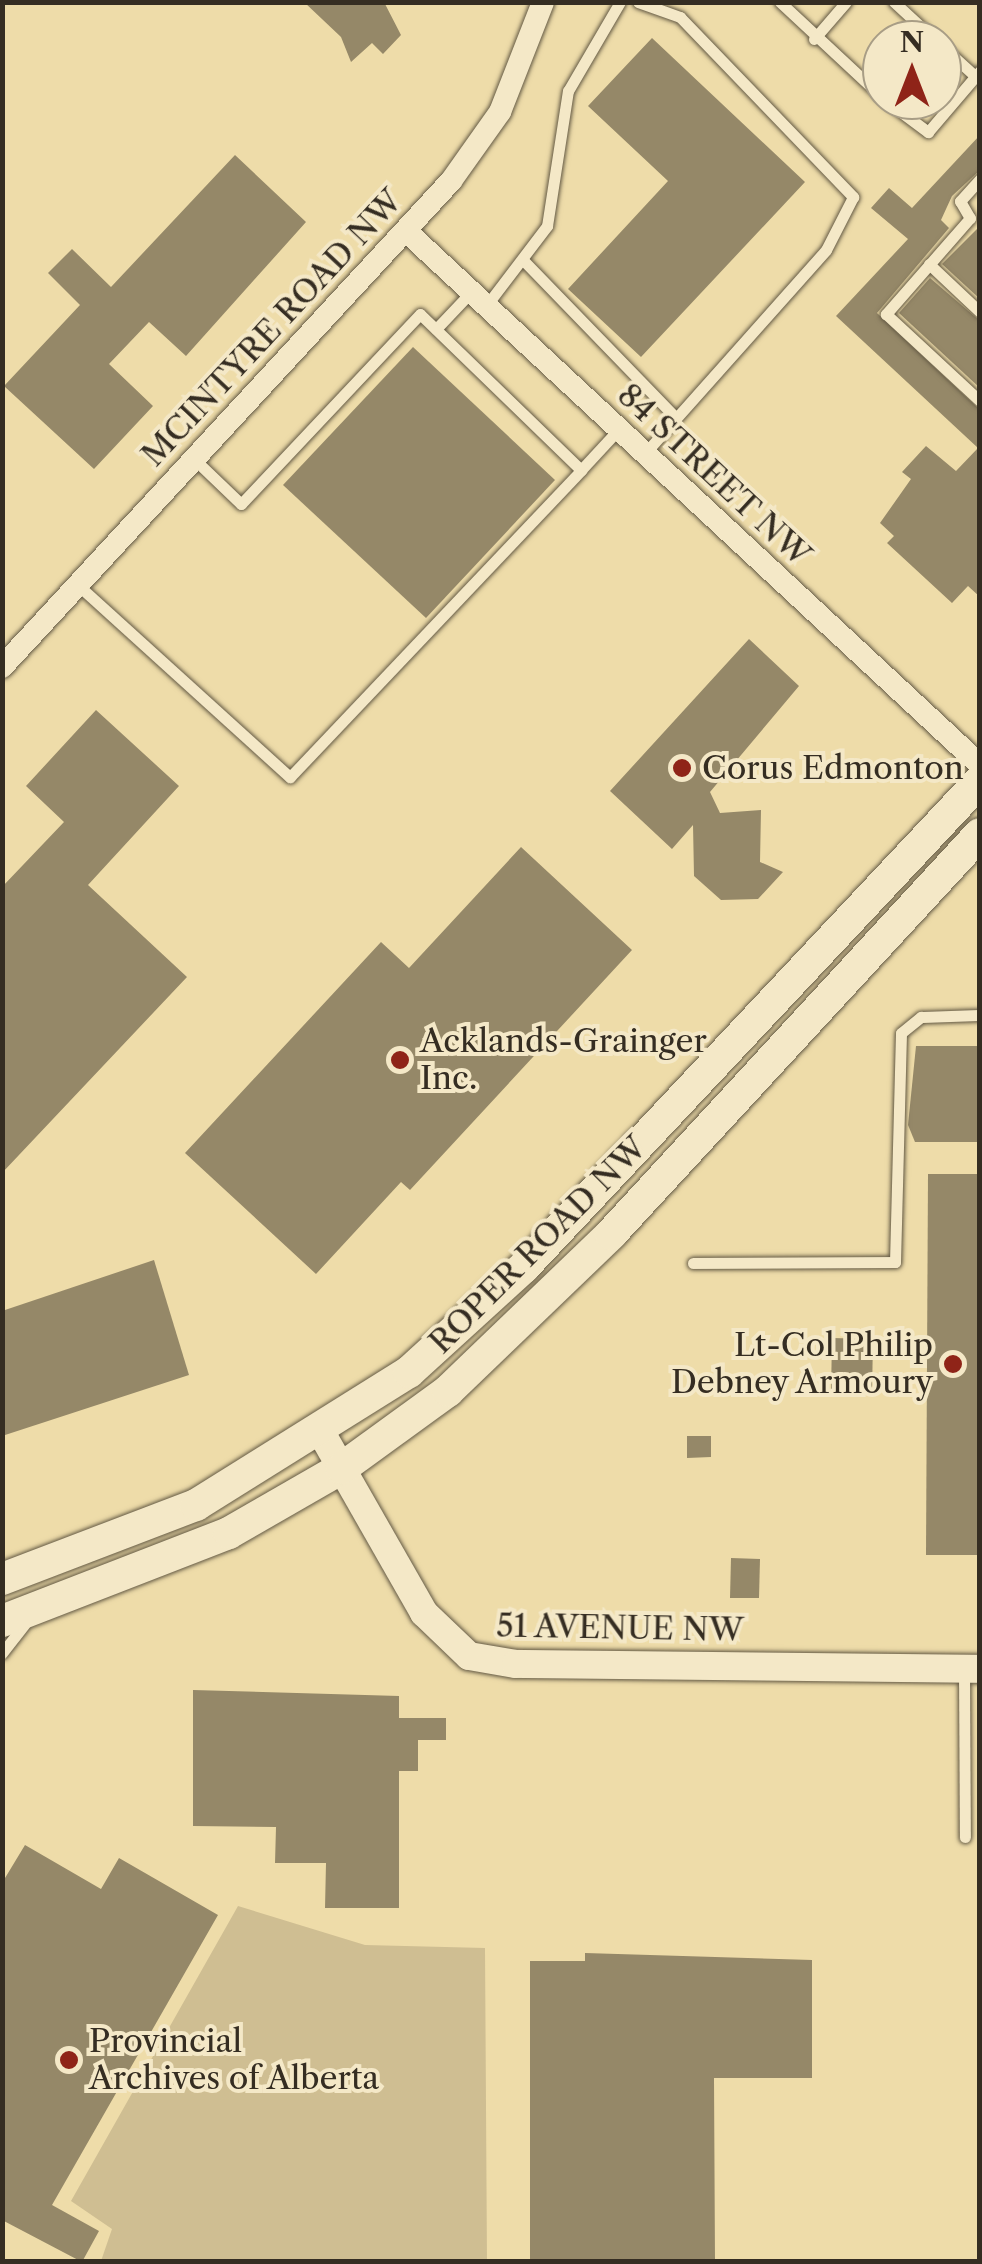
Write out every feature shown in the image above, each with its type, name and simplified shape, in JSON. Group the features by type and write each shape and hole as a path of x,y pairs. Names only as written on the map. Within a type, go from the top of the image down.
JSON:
{"main road":[{"name":"ROPER ROAD NW","path":"2,1580 164,1520 322,1434 409,1372 523,1268 980,781"},
{"name":"ROPER ROAD NW","path":"2,1621 47,1609 228,1533 342,1468 532,1314 980,834"}],"street":[{"name":"MCINTYRE ROAD NW","path":"2,667 406,231 500,112 544,2"},
{"name":"84 STREET NW","path":"406,231 980,765"},
{"name":"51 AVENUE NW","path":"322,1434 434,1627 483,1661 972,1669"}],"lane":[{"path":"436,329 522,260 547,226 568,91 620,2"},
{"path":"638,2 680,18 852,197 826,250 644,454"},
{"path":"780,2 814,40 862,80"},
{"path":"814,40 846,2"},
{"path":"894,2 914,20"},
{"path":"912,120 928,132 938,120"},
{"path":"980,179 960,201 975,222 929,264 886,314 980,401"},
{"path":"522,260 674,416"},
{"path":"929,264 980,312"},
{"path":"194,459 241,504 420,314 581,470"},
{"path":"78,585 290,777 618,430"},
{"path":"693,1262 895,1262 902,1034 922,1017 980,1015"},
{"path":"2,1652 47,1609"},
{"path":"966,1836 965,1760 972,1669"},
{"path":"965,1760 980,1760"}],"shaded area":[{"path":"238,1906 365,1945 485,1948 487,2261 101,2261 112,2229 71,2201"}],"building":[{"path":"304,2 384,2 401,35 383,54 372,43 351,62 341,37"},
{"path":"652,38 805,182 641,357 568,289 668,181 588,106"},
{"path":"980,135 980,170 952,196 941,220 949,228 877,313 980,410 980,597 968,586 952,603 887,543 894,536 880,523 911,479 902,472 926,446 956,471 978,448 836,316 908,239 871,208 889,188 912,208"},
{"path":"235,155 306,222 186,356 149,322 109,364 153,406 94,469 4,386 80,305 48,273 72,249 111,287"},
{"path":"980,226 980,299 942,264"},
{"path":"930,278 980,321 980,388 899,313"},
{"path":"413,347 555,480 426,618 283,485"},
{"name":"Corus Edmonton","path":"749,639 799,686 710,792 720,813 761,810 760,862 783,872 758,899 721,900 694,876 693,825 672,849 610,791"},
{"path":"96,710 179,786 88,885 187,977 2,1173 2,887 64,822 26,786"},
{"name":"Acklands-Grainger Inc.","path":"521,847 632,950 410,1190 401,1182 316,1274 185,1153 381,942 409,968"},
{"path":"916,1046 980,1046 980,1142 915,1142 908,1125"},
{"name":"Lt-Col Philip Debney Armoury","path":"928,1174 980,1174 980,1555 926,1555"},
{"path":"154,1260 189,1375 2,1436 2,1311"},
{"path":"832,1338 873,1339 872,1394 831,1393"},
{"path":"687,1436 711,1436 711,1457 687,1458"},
{"path":"731,1558 760,1559 759,1598 730,1598"},
{"path":"193,1690 399,1696 399,1718 446,1718 446,1740 418,1740 418,1771 399,1771 399,1908 325,1908 326,1863 275,1863 276,1827 193,1826"},
{"name":"Provincial Archives of Alberta","path":"25,1845 101,1889 119,1858 218,1915 52,2205 99,2231 82,2262 2,2220 2,1883"},
{"path":"585,1953 812,1960 812,2078 714,2078 715,2262 530,2262 530,1961 585,1961"}],"place":[{"name":"Corus Edmonton","path":"682,768"},
{"name":"Acklands-Grainger Inc.","path":"400,1060"},
{"name":"Lt-Col Philip Debney Armoury","path":"953,1364"},
{"name":"Provincial Archives of Alberta","path":"69,2060"}]}
